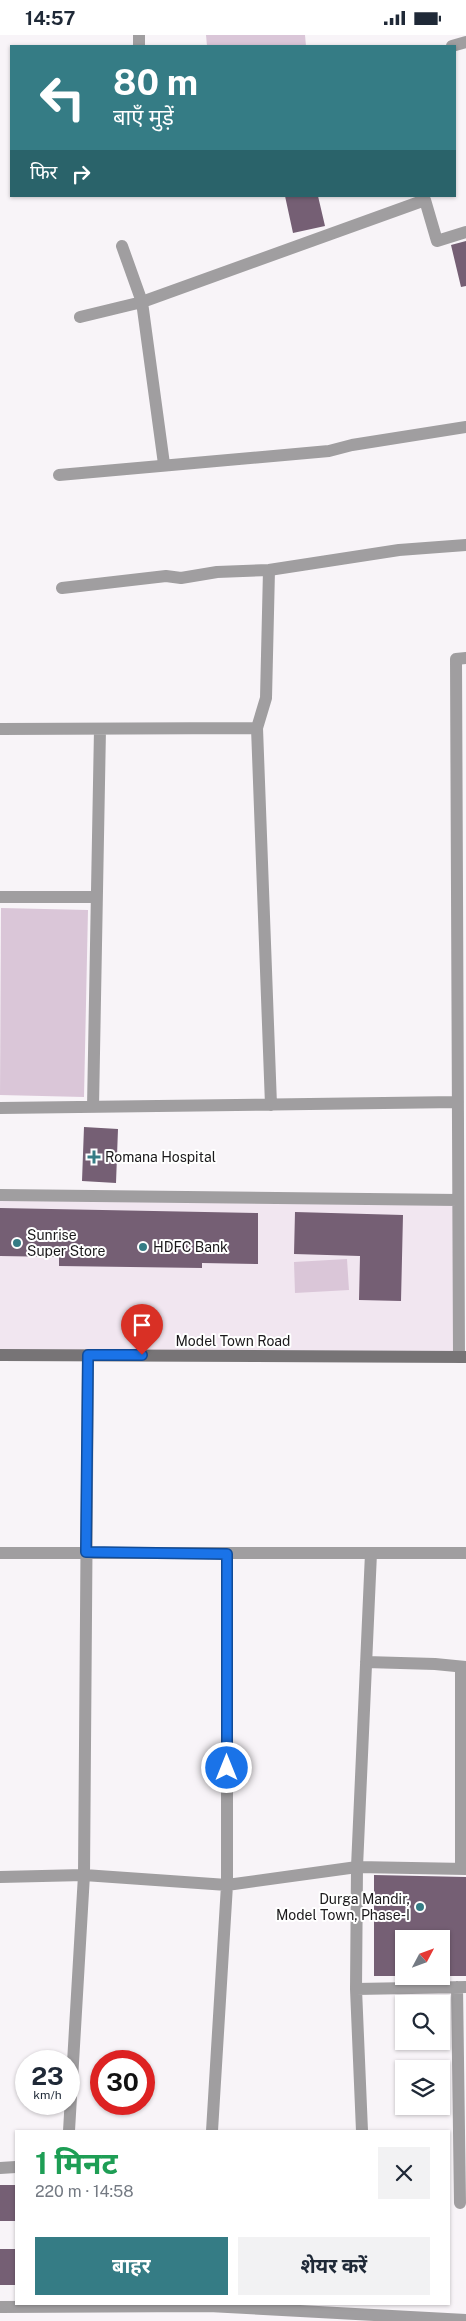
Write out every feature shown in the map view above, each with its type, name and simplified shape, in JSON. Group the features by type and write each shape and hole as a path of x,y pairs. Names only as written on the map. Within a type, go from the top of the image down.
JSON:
{"main road":[{"name":"Model Town Road","path":"0,1355 462,1357"}],"street":[{"path":"80,317 142,302 425,200 437,241 466,232"},
{"path":"122,246 142,302 164,464"},
{"path":"59,475 164,464 329,451 352,445 466,427"},
{"path":"62,589 166,576 181,578 217,572 269,570 399,550 466,545"},
{"path":"269,570 266,699 257,728 271,1105"},
{"path":"462,1357 458,1200 456,659 466,658"},
{"path":"0,729 257,728"},
{"path":"93,1107 100,729"},
{"path":"0,897 96,897"},
{"path":"0,1108 458,1102"},
{"path":"0,1195 458,1200"},
{"path":"69,2130 84,1875 88,1355"},
{"path":"0,1553 466,1553"},
{"path":"362,2130 356,1989 357,1867 371,1553"},
{"path":"212,2130 228,1885 227,1554"},
{"path":"0,1877 84,1875 228,1885 357,1867 463,1869 463,1668 435,1664 366,1662"},
{"path":"356,1989 462,1987 458,2203"},
{"path":"0,2168 15,2167"},
{"path":"0,2307 209,2305 262,2316 349,2308 384,2318 466,2320"}],"shaded area":[{"path":"206,35 305,35 306,45 207,45"},
{"path":"1,908 88,910 84,1097 0,1095"},
{"path":"0,1195 458,1200 459,1357 0,1354"},
{"path":"347,1259 349,1290 295,1293 294,1262"}],"building":[{"path":"285,197 318,197 325,226 293,233"},
{"path":"466,241 466,286 461,287 451,245"},
{"path":"84,1127 118,1129 116,1183 82,1181"},
{"path":"0,1208 258,1213 258,1264 202,1263 202,1268 59,1266 59,1257 0,1256"},
{"path":"295,1212 403,1215 401,1301 359,1300 360,1256 294,1254"},
{"name":"Durga Mandir, Model Town, Phase-I","path":"374,1875 466,1877 466,1976 450,1976 450,1930 395,1930 395,1976 374,1976"},
{"path":"0,2185 15,2185 15,2221 0,2221"},
{"path":"0,2249 15,2249 15,2285 0,2285"}],"place":[{"name":"Romana Hospital","path":"94,1157"},
{"name":"Sunrise Super Store","path":"17,1243"},
{"name":"HDFC Bank","path":"143,1247"},
{"name":"Durga Mandir, Model Town, Phase-I","path":"420,1907"}],"route":[{"path":"142,1355 88,1355 86,1552 227,1554 227,1768"}]}
